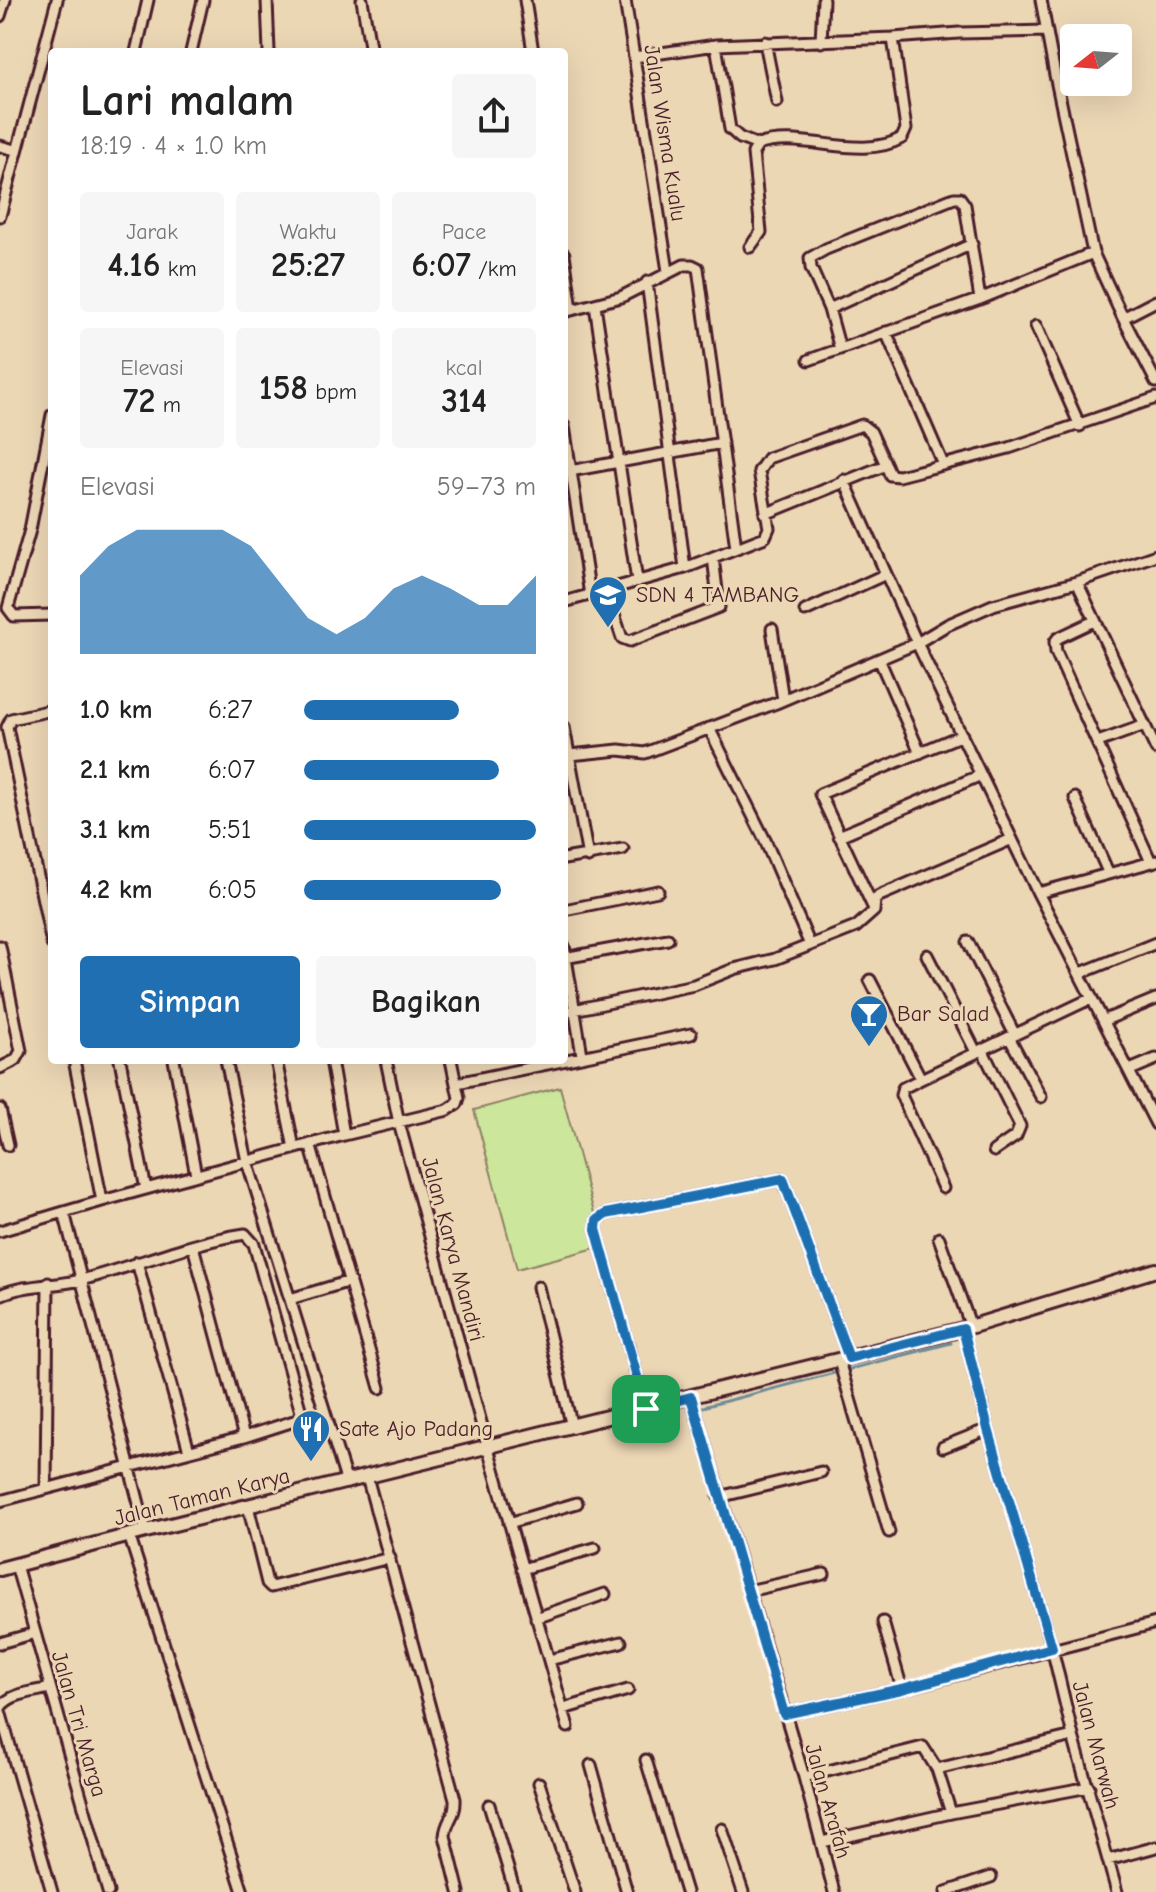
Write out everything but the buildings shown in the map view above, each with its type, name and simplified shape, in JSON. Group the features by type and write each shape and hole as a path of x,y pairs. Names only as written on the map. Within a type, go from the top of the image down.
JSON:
{"street":[{"path":"0,16 5,0"},
{"path":"0,216 57,0"},
{"path":"137,48 148,0"},
{"path":"192,48 203,0"},
{"path":"267,0 269,48"},
{"path":"362,0 370,48"},
{"path":"525,0 532,48"},
{"name":"Jalan Wisma Kualu","path":"625,0 668,271"},
{"path":"821,42 823,0"},
{"path":"1041,0 1093,253 1156,382"},
{"path":"634,57 716,45 1046,31"},
{"path":"716,45 730,129 740,138 758,145 783,142 879,146 902,138 906,129 893,38"},
{"path":"765,42 777,102"},
{"path":"750,247 761,232 753,153 758,145"},
{"path":"0,146 15,150"},
{"path":"840,349 829,309 810,264 812,257 954,198 960,198 965,205 980,299"},
{"path":"829,309 972,244"},
{"path":"809,360 980,299 1093,253"},
{"path":"568,310 621,297 668,271 689,264 696,266 701,273 736,548"},
{"path":"647,282 685,568"},
{"path":"1123,318 1156,301"},
{"path":"595,305 637,581"},
{"path":"1036,326 1080,426"},
{"path":"886,332 943,464"},
{"path":"568,601 685,568 767,535 769,528 759,471 768,458 862,425 871,432 889,474 895,476 1009,448 1156,398"},
{"path":"570,471 722,443"},
{"path":"48,444 41,462 30,530 5,603 14,616 48,615"},
{"path":"568,456 590,595"},
{"path":"765,514 886,465"},
{"path":"844,480 917,643 1038,893 1156,1124"},
{"path":"570,755 619,750 645,753 783,700 917,643 947,625 993,605 1077,582 1156,555"},
{"path":"606,590 622,638 630,641 719,607 713,557"},
{"path":"805,611 886,574"},
{"path":"1077,582 1155,745"},
{"path":"1038,893 1154,861 1055,645 1062,634 1094,621"},
{"path":"772,629 783,700"},
{"path":"879,659 920,753"},
{"path":"48,713 11,719 7,727 48,925"},
{"path":"1098,742 1145,725"},
{"path":"709,728 765,840 810,945"},
{"path":"874,911 820,794 962,735"},
{"path":"568,746 588,857"},
{"path":"839,836 981,775"},
{"path":"1075,798 1108,872"},
{"path":"582,1055 569,1010 694,985 734,969 775,959 856,927 874,911 875,900 879,896 1012,839"},
{"path":"568,859 623,849"},
{"path":"568,909 658,891"},
{"path":"568,957 668,939"},
{"path":"968,942 1041,1097"},
{"path":"1081,973 1156,943"},
{"path":"0,946 21,1051 16,1060 0,1068"},
{"path":"927,955 1020,1126 1016,1136 994,1151"},
{"path":"870,980 921,1079"},
{"path":"943,1188 901,1095 903,1088 1092,998"},
{"path":"1105,1020 1156,999"},
{"path":"568,1058 691,1034"},
{"path":"1130,1070 1156,1059"},
{"path":"75,1064 101,1196"},
{"path":"121,1064 146,1189"},
{"path":"175,1064 196,1175"},
{"path":"227,1064 247,1161 347,1483"},
{"path":"277,1064 294,1148"},
{"path":"332,1064 344,1135"},
{"name":"Jalan Karya Mandiri","path":"387,1064 399,1123 568,1727"},
{"path":"0,1231 64,1212 101,1196 146,1189 452,1108 458,1102 452,1064"},
{"path":"457,1083 542,1064"},
{"path":"0,1109 8,1145"},
{"path":"310,1144 380,1388"},
{"path":"646,1409 596,1229 597,1220 606,1214 783,1179 844,1360 889,1532"},
{"path":"64,1212 146,1531"},
{"path":"0,1295 48,1283 81,1280 193,1246 245,1234 252,1239 301,1412 298,1419 244,1437 0,1501"},
{"name":"Jalan Marwah","path":"939,1238 967,1328 988,1429 1052,1648 1117,1892"},
{"path":"193,1246 244,1437"},
{"path":"137,1262 189,1451"},
{"name":"Jalan Taman Karya","path":"0,1569 844,1360 967,1328 1156,1270"},
{"path":"290,1299 350,1281"},
{"path":"46,1488 48,1283"},
{"path":"538,1287 572,1427"},
{"name":"Jalan Arafah","path":"691,1397 804,1777 834,1892"},
{"path":"943,1447 988,1429"},
{"path":"719,1497 821,1472"},
{"path":"367,1477 455,1799 455,1812 447,1824 445,1836 459,1892"},
{"path":"509,1523 577,1503"},
{"path":"248,1506 267,1583 271,1587 390,1558"},
{"path":"129,1535 243,1892"},
{"path":"522,1569 595,1548"},
{"name":"Jalan Tri Marga","path":"16,1565 104,1891"},
{"path":"748,1591 824,1574"},
{"path":"536,1618 605,1594"},
{"path":"883,1622 902,1689"},
{"path":"784,1714 902,1689 1156,1623"},
{"path":"0,1643 35,1633"},
{"path":"549,1660 621,1642"},
{"path":"50,1688 12,1697 3,1702 0,1709 52,1892"},
{"path":"563,1709 628,1690"},
{"path":"937,1769 1073,1736"},
{"path":"804,1777 923,1747 937,1769 951,1813"},
{"path":"646,1760 686,1892"},
{"path":"591,1765 627,1892"},
{"path":"539,1783 575,1892"},
{"path":"822,1842 1089,1787"},
{"path":"489,1805 515,1892"},
{"path":"722,1829 743,1892"},
{"path":"1108,1860 1156,1847"},
{"path":"946,1892 991,1877"}],"green space":[{"path":"560,1087 603,1246 517,1269 474,1110"}],"waterway":[{"path":"699,1408 951,1343"}],"place":[{"name":"SDN 4 TAMBANG","path":"608,629"},
{"name":"Bar Salad","path":"869,1048"},
{"name":"Sate Ajo Padang","path":"311,1463"}],"route":[{"path":"785,1180 849,1358 963,1329 988,1429 1052,1648 902,1689 784,1714 691,1397 646,1409 597,1234 597,1220 606,1214 785,1180"}]}
